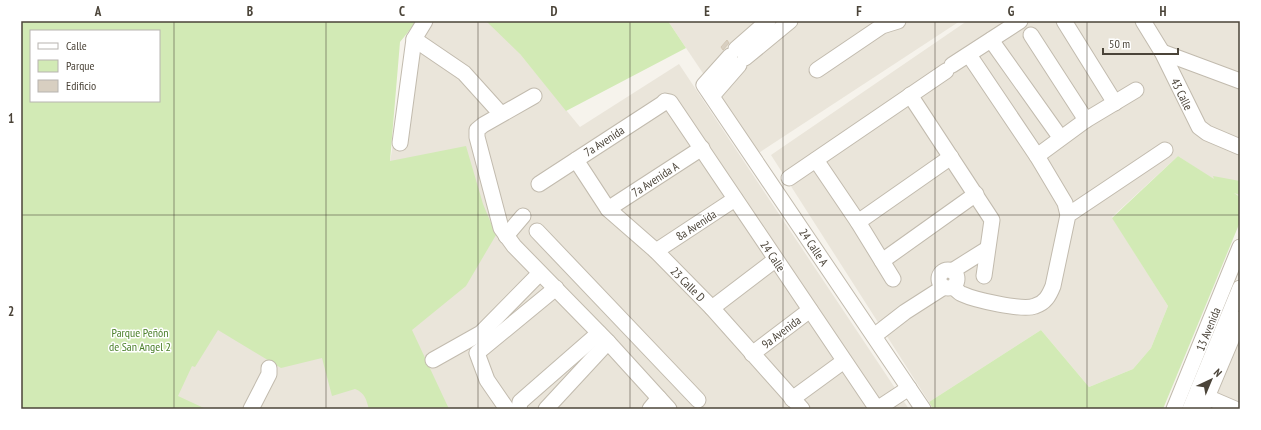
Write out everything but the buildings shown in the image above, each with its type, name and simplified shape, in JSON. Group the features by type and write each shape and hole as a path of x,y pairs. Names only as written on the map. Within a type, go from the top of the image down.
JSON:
{"street":[{"path":"400,143 414,39 425,21"},
{"path":"817,70 882,26 898,21"},
{"path":"789,178 1020,21"},
{"path":"1064,21 1115,103"},
{"name":"43 Calle","path":"1143,21 1162,52 1199,127 1207,133 1240,147"},
{"name":"24 Calle A","path":"778,23 738,57 708,91 909,388 920,408"},
{"path":"1030,35 1086,120"},
{"path":"414,39 464,73 500,114"},
{"path":"991,40 1060,137"},
{"path":"1162,52 1240,81"},
{"path":"945,285 961,294 986,302 1034,307 1049,296 1068,215 1065,203 1037,156 969,55"},
{"path":"1037,156 1060,137 1136,90"},
{"path":"534,96 500,114 477,130 477,137 498,218 506,236 604,338 629,366 659,405"},
{"path":"910,96 992,220 993,227 987,249 984,276"},
{"name":"7a Avenida","path":"539,184 665,101 670,102"},
{"name":"24 Calle","path":"670,102 775,260 877,409"},
{"name":"7a Avenida A","path":"608,209 702,148"},
{"path":"1068,215 1165,150"},
{"path":"858,222 951,157"},
{"name":"23 Calle D","path":"576,160 608,209 656,251 712,308 797,404"},
{"path":"816,160 858,222 893,279"},
{"path":"882,261 976,194"},
{"name":"8a Avenida","path":"656,251 735,199"},
{"path":"506,236 523,216"},
{"path":"537,231 698,400"},
{"name":"13 Avenida","path":"1174,409 1235,276 1240,247"},
{"path":"871,332 957,279 952,271 987,249"},
{"path":"712,308 775,260"},
{"path":"433,360 482,333 540,273"},
{"path":"507,409 487,380 477,354 556,288"},
{"name":"13 Avenida","path":"1190,409 1240,288"},
{"name":"9a Avenida","path":"752,354 810,310"},
{"path":"1236,409 1204,403 1235,343 1240,319"},
{"path":"519,409 518,406 528,395 604,338"},
{"path":"546,409 604,338"},
{"path":"629,366 648,348"},
{"path":"797,404 844,361"},
{"path":"250,409 269,374 269,368"},
{"path":"877,409 909,388"}],"shaded area":[{"path":"413,21 493,21 580,127 679,64 909,409 148,409 116,311 390,162"},
{"path":"668,21 960,21 757,154"},
{"path":"967,21 1240,21 1240,197 1178,156 1112,217 1168,306 1151,348 1133,369 1089,387 1041,330 929,402 771,155"},
{"path":"1240,301 1240,409 1194,409"}],"green space":[{"name":"Parque Peñón de San Angel 2","path":"21,21 417,21 400,42 390,161 466,146 483,204 496,235 466,286 412,330 449,409 369,409 363,394 355,389 332,396 322,358 281,368 218,330 195,367 192,366 178,396 206,409 21,409"},
{"path":"486,21 668,21 686,48 566,111 520,54"},
{"path":"1178,156 1214,179 1213,176 1240,181 1240,195 1234,193 1240,197 1240,222 1163,409 933,409 929,402 1041,330 1089,387 1133,369 1151,348 1168,306 1112,218"}]}
